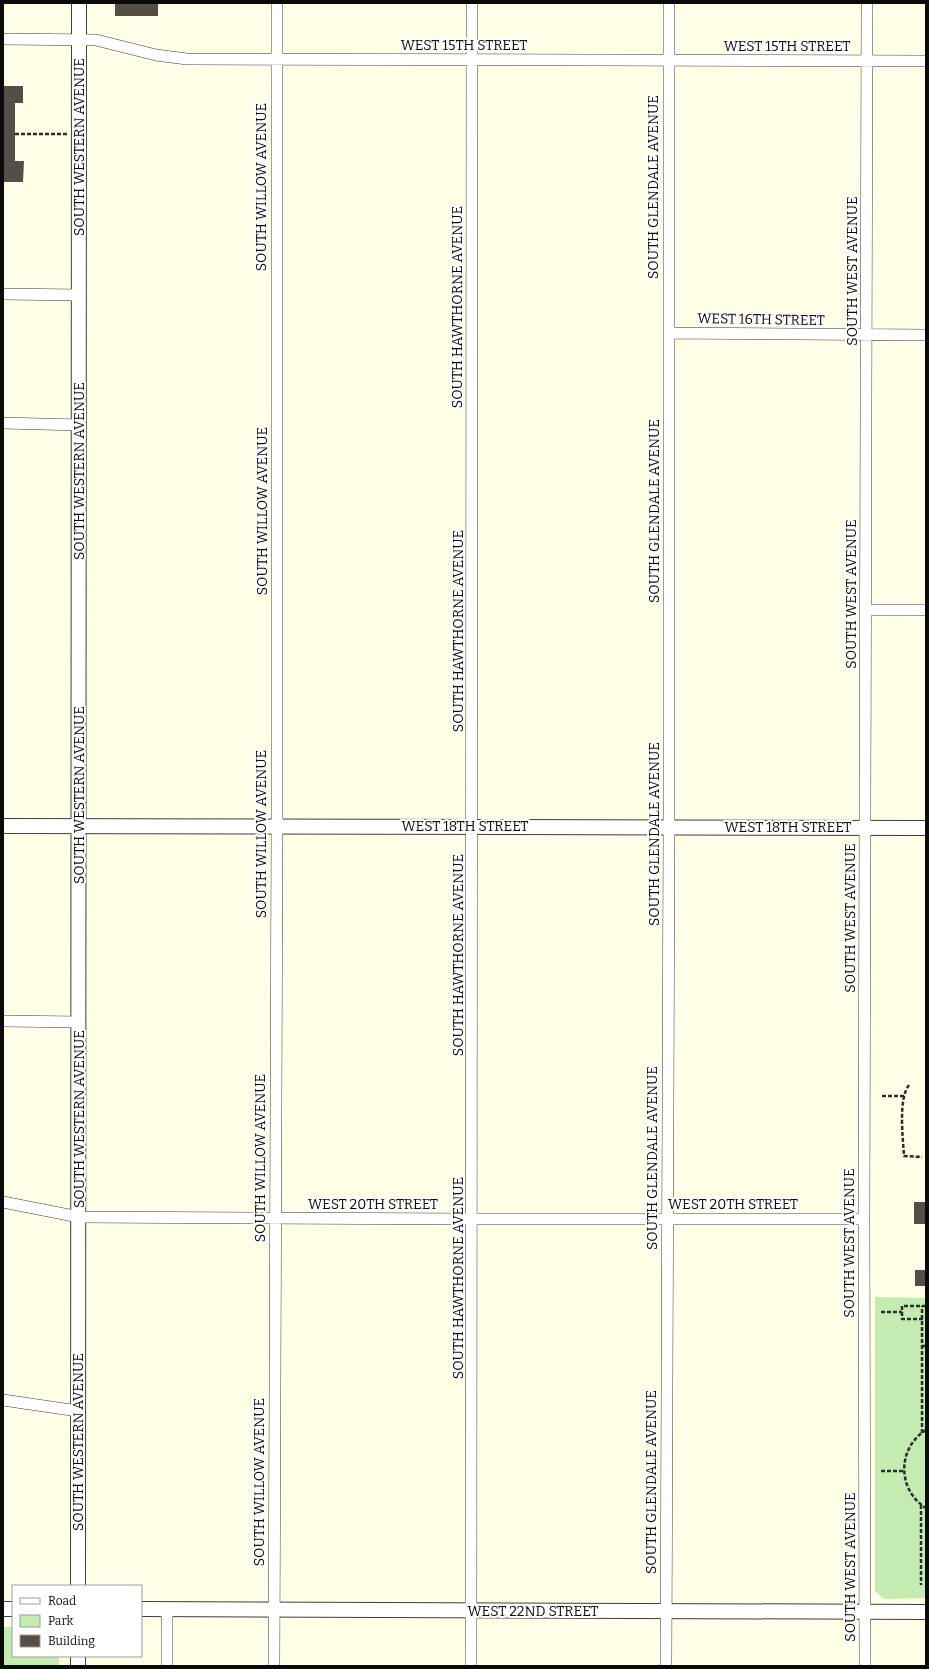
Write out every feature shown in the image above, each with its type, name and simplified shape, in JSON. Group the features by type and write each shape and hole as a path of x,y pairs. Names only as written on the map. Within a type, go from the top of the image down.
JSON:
{"street":[{"name":"SOUTH WESTERN AVENUE","path":"78,1585 79,3"},
{"name":"SOUTH WILLOW AVENUE","path":"274,1666 277,826 277,3"},
{"name":"SOUTH HAWTHORNE AVENUE","path":"471,1666 473,1219 472,3"},
{"name":"SOUTH GLENDALE AVENUE","path":"666,1666 666,1219 669,826 669,3"},
{"name":"SOUTH WEST AVENUE","path":"865,1666 864,1219 867,3"},
{"name":"WEST 15TH STREET","path":"3,39 96,40 156,55 187,60 472,59 668,62 926,61"},
{"path":"3,294 79,295"},
{"name":"WEST 16TH STREET","path":"669,333 926,335"},
{"path":"3,423 79,425"},
{"path":"866,610 926,610"},
{"name":"WEST 18TH STREET","path":"3,826 669,826 926,828"},
{"path":"3,1021 79,1022"},
{"name":"WEST 20TH STREET","path":"3,1202 79,1217 864,1219"},
{"path":"3,1400 78,1411"},
{"name":"WEST 22ND STREET","path":"142,1609 926,1612"},
{"path":"167,1609 167,1666"}],"path":[{"path":"15,134 79,134"},
{"path":"909,1085 904,1096 904,1156 922,1156"},
{"path":"882,1096 904,1096"},
{"path":"926,1306 902,1306 902,1318 926,1319"},
{"path":"922,1306 922,1433"},
{"path":"882,1312 902,1312"},
{"path":"926,1430 909,1449 905,1458 904,1471 908,1489 921,1505 926,1508"},
{"path":"881,1471 904,1471"},
{"path":"921,1505 921,1585"}],"green space":[{"path":"875,1297 926,1298 926,1598 884,1599 875,1591"},
{"path":"3,1627 12,1627 12,1657 59,1657 59,1666 3,1666"}],"building":[{"path":"115,3 158,3 158,16 115,16"},
{"path":"3,86 23,86 23,103 15,103 15,161 24,161 23,182 3,182"},
{"path":"914,1202 926,1202 926,1224 914,1224"},
{"path":"915,1270 926,1270 926,1286 915,1286"}]}
